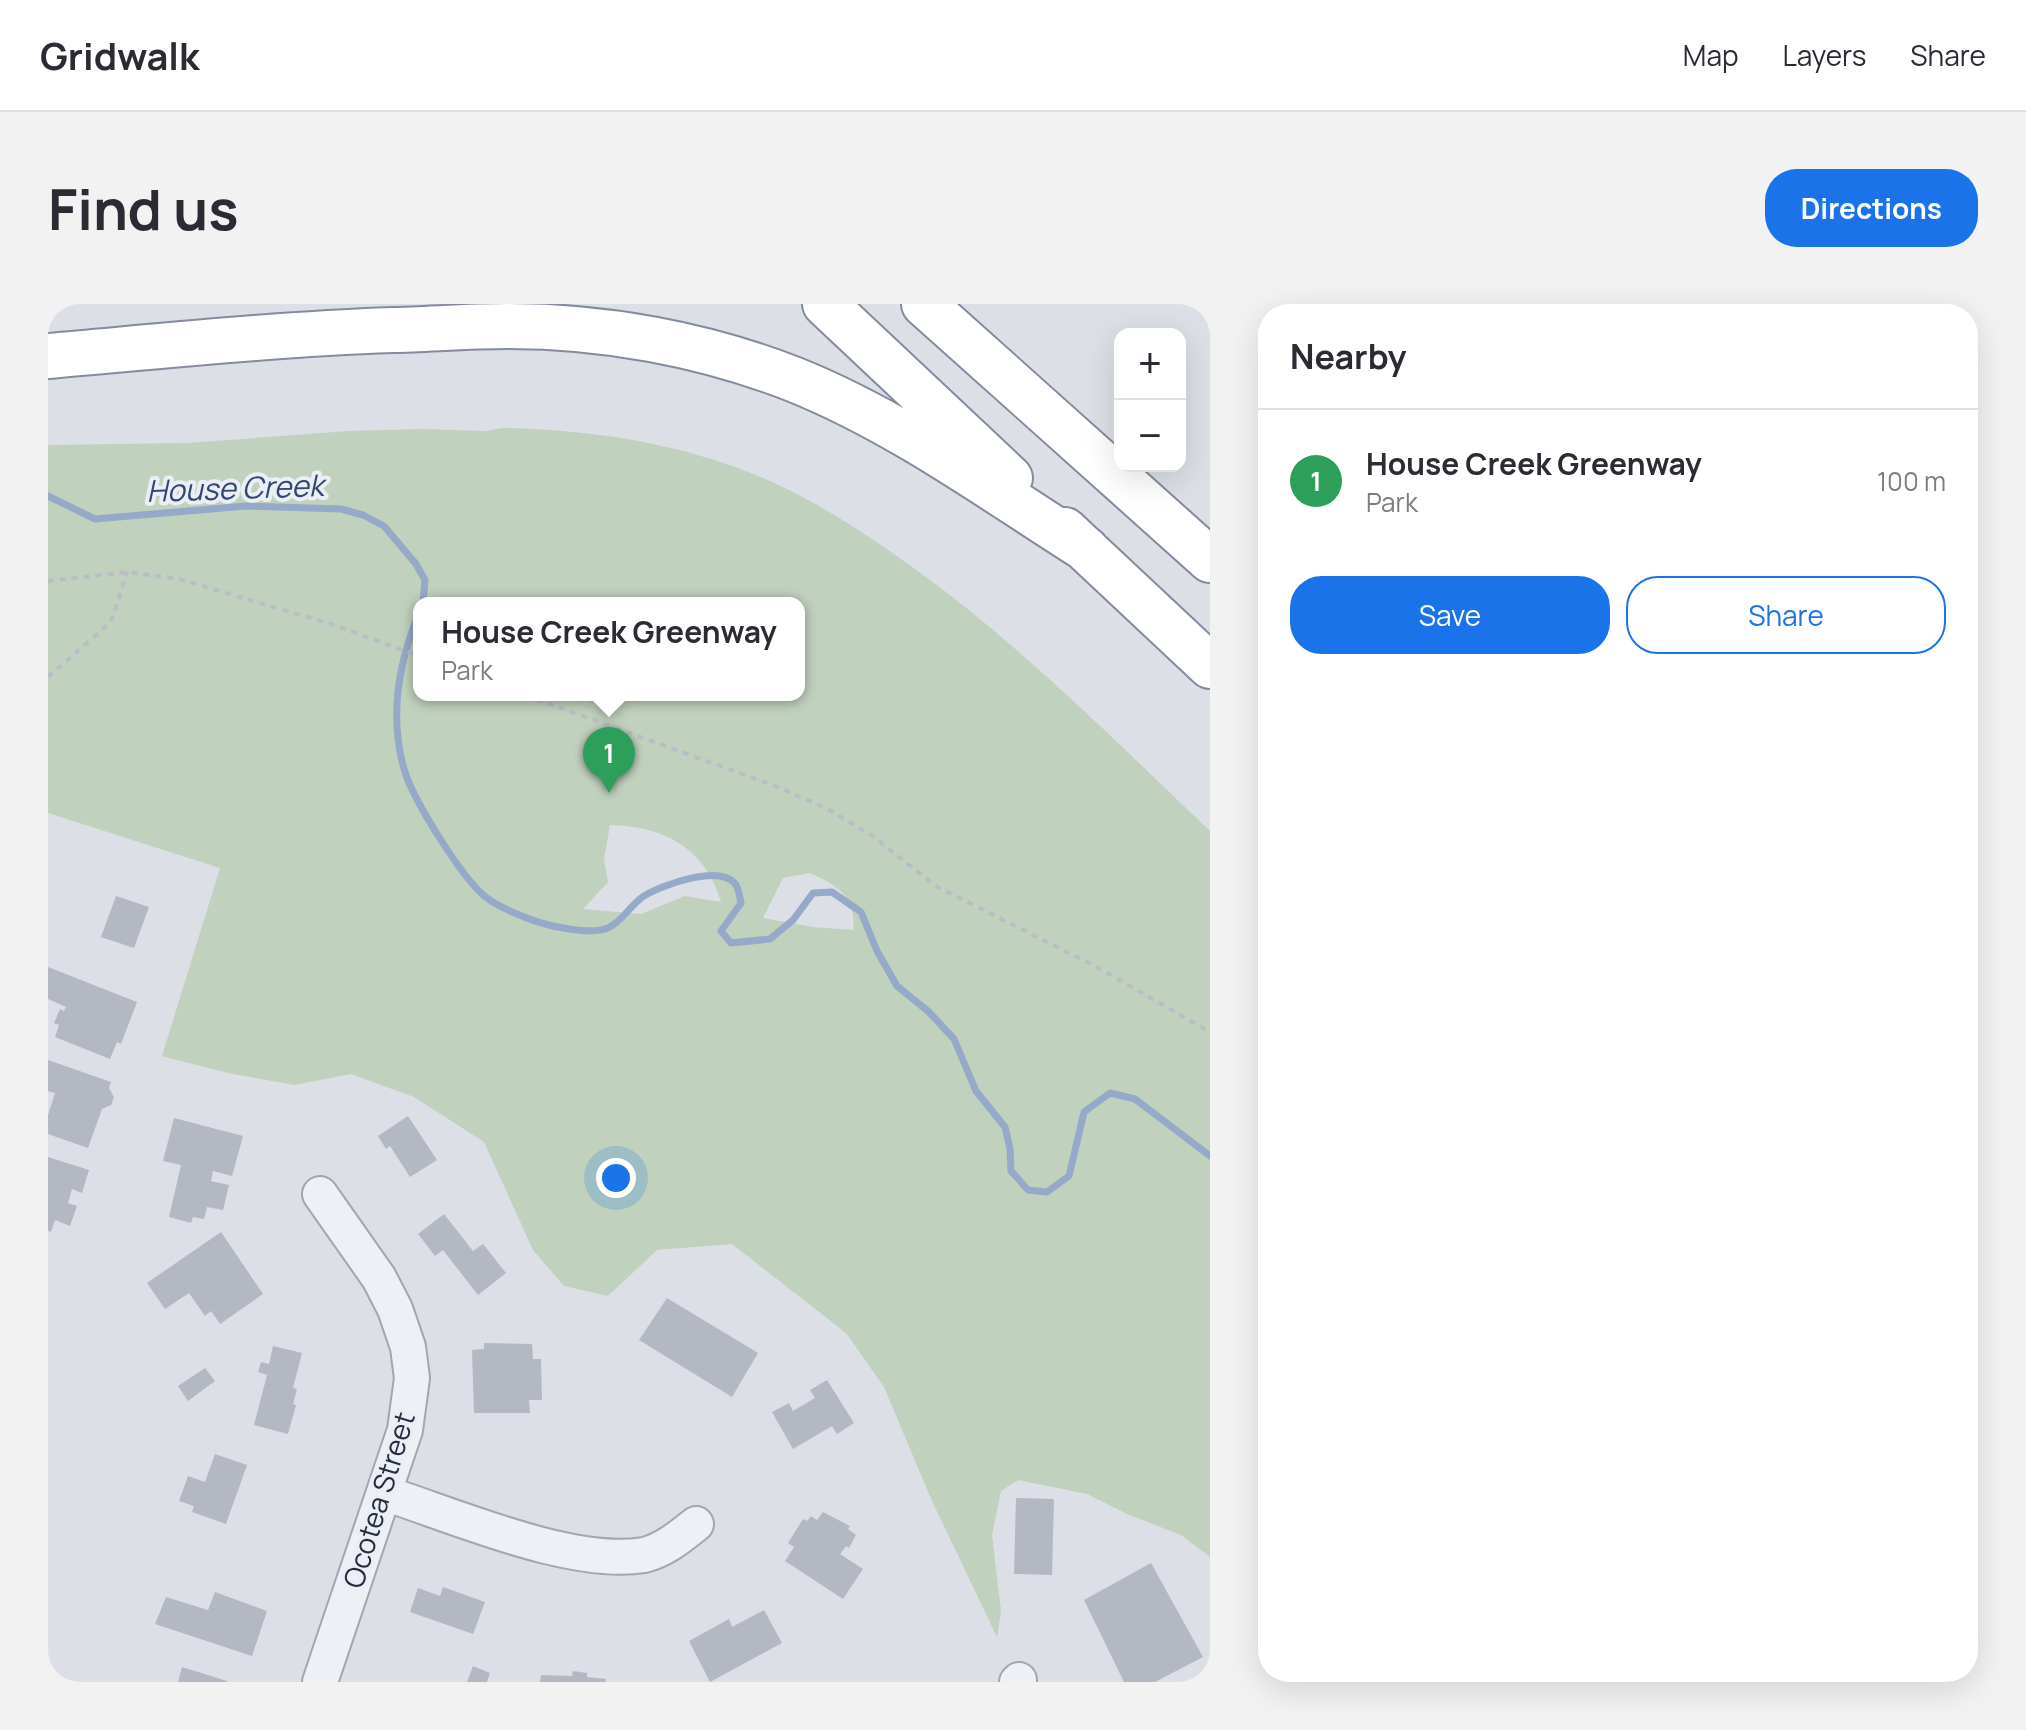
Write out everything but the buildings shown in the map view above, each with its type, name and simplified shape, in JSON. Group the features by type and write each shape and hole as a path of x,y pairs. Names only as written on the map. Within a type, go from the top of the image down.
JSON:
{"highway":[{"path":"825,304 1210,666"},
{"path":"924,304 1210,560"},
{"path":"48,356 342,332 494,327 591,332 655,340 758,367 851,406 907,436 1086,549"}],"street":[{"name":"Ocotea Street","path":"320,1194 379,1278 395,1309 408,1347 412,1378 405,1430 320,1682"},
{"path":"384,1493 529,1541 582,1554 611,1557 647,1555 675,1541 696,1524"}],"path":[{"path":"48,581 127,572 191,582 334,625 413,654"},
{"path":"48,677 111,622 127,572"},
{"path":"542,701 767,783 824,807 871,835 936,886 1097,967 1210,1032"}],"green space":[{"path":"537,429 639,441 738,468 808,500 898,557 993,630 1067,695 1210,831 1210,1557 1181,1535 1087,1494 1018,1480 1001,1491 992,1535 1001,1611 997,1637 932,1501 884,1387 846,1333 732,1244 657,1250 608,1296 564,1286 533,1250 484,1142 414,1097 351,1074 294,1085 228,1073 162,1056 220,868 48,813 48,445 188,443 348,431","holes":["610,825 648,830 680,844 705,867 721,902 685,896 641,914 583,909 608,882 604,859","809,873 835,887 846,897 854,930 763,918 783,878"]}],"waterway":[{"name":"House Creek","path":"48,496 95,519 246,506 341,509 363,515 384,526 416,564 425,580 424,597"},
{"name":"House Creek","path":"413,629 397,697 399,744 406,775 419,803 461,870 495,904 545,924 595,931 613,925 639,899 653,891 691,878 718,876 736,885 740,896 741,903 721,931 731,943 770,939 793,920 813,893 832,892 861,912 877,951 897,986 929,1012 954,1039 976,1091 1005,1127 1011,1171 1028,1190 1047,1192 1069,1176 1084,1112 1110,1093 1135,1099 1210,1156"}],"place":[{"name":"House Creek Greenway","path":"609,793"}]}
